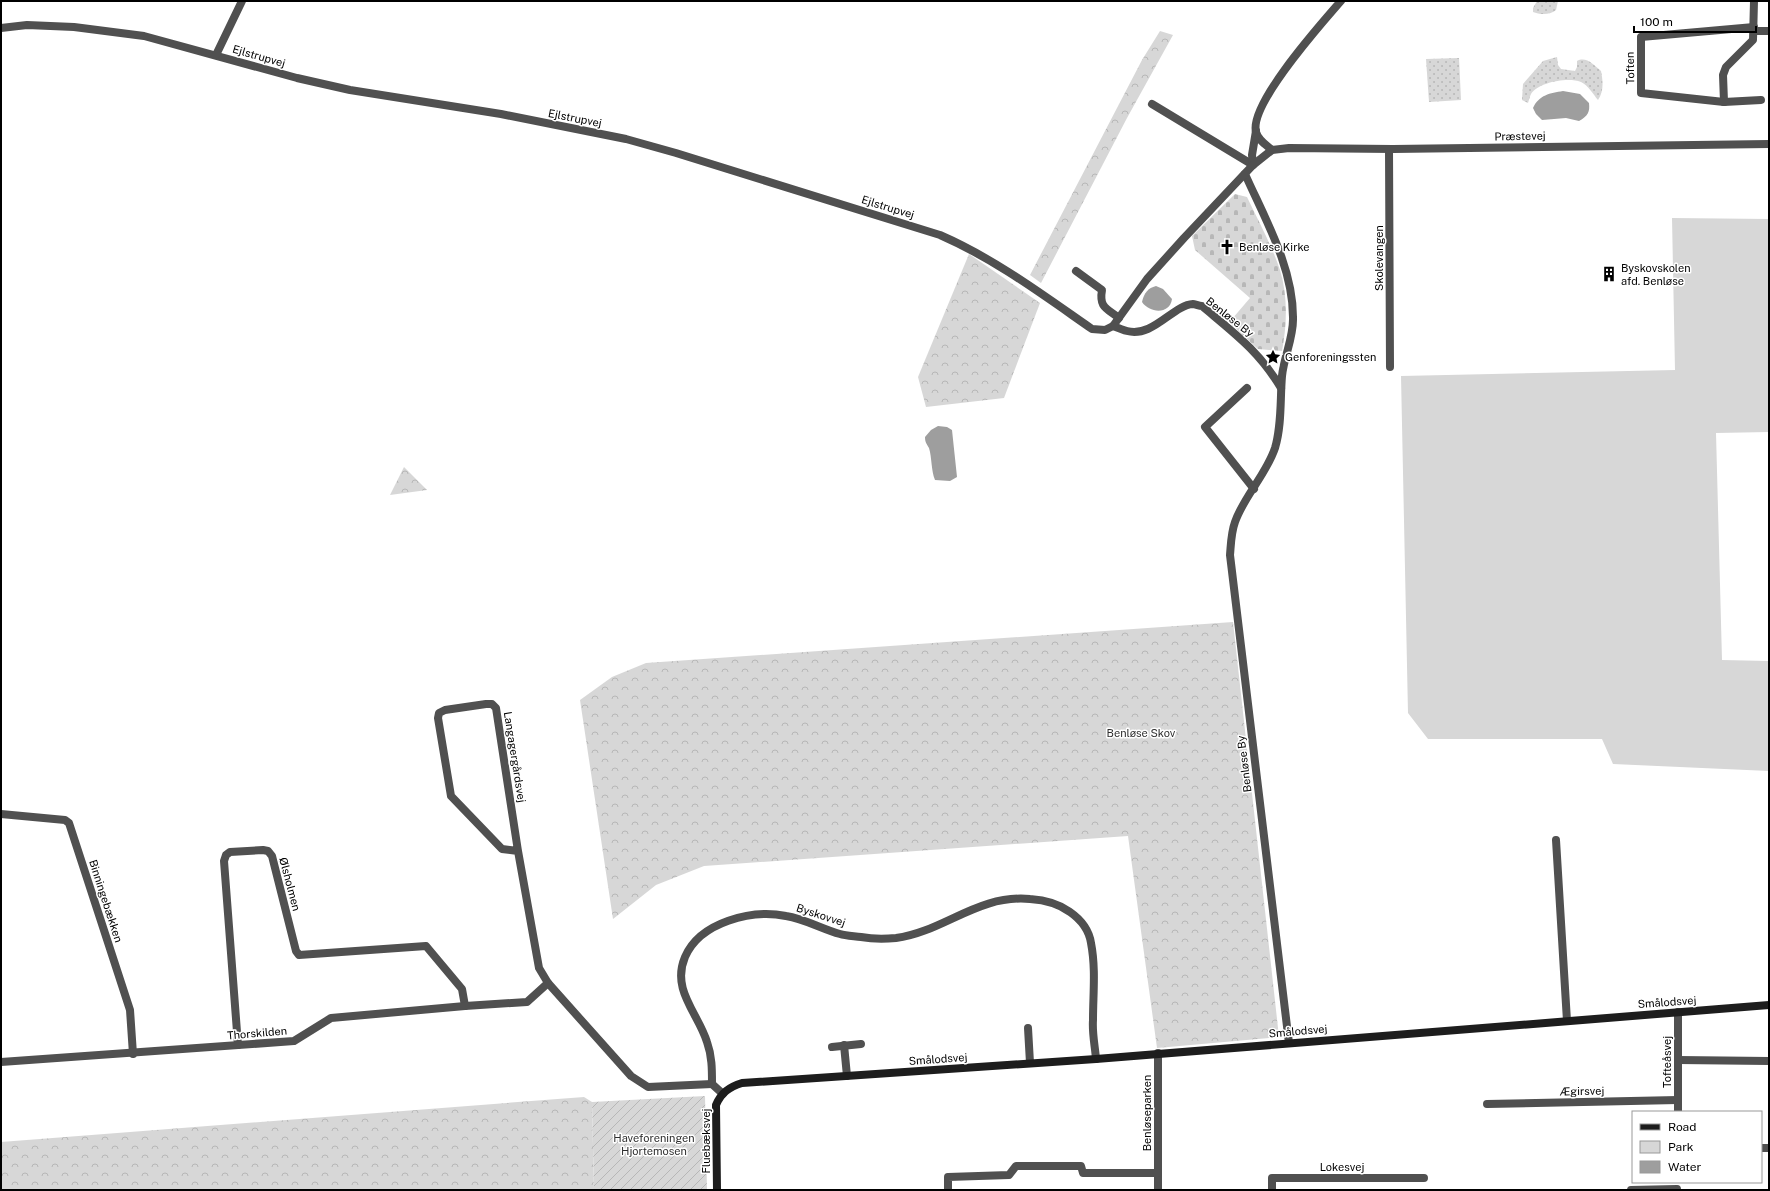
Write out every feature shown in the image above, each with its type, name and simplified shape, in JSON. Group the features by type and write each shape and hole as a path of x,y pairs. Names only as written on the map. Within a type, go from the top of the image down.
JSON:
{"street":[{"path":"216,55 242,1"},
{"path":"1253,165 1252,156 1258,117 1263,102 1280,74 1341,1"},
{"path":"1724,102 1723,75 1726,67 1753,40 1754,1"},
{"name":"Ejlstrupvej","path":"1,28 27,25 102,29 144,36 297,78 350,90 509,116 626,139 676,153 940,235 965,246 987,259 1092,330 1105,330 1113,326"},
{"path":"1754,29 1769,31"},
{"name":"Toften","path":"1754,29 1641,37 1641,94 1724,102 1760,100"},
{"path":"1152,104 1253,165"},
{"path":"1113,326 1147,279 1184,238 1253,165 1272,150 1260,140 1256,131"},
{"name":"Præstevej","path":"1272,150 1289,148 1389,149 1769,144"},
{"name":"Skolevangen","path":"1389,149 1390,367"},
{"name":"Benløse By","path":"1245,174 1284,262 1289,283 1293,316 1292,335 1283,365 1279,427 1275,447 1268,464 1234,522 1230,555 1289,1042"},
{"path":"1076,271 1102,290 1100,299 1103,306 1119,318"},
{"name":"Benløse By","path":"1113,326 1128,332 1142,331 1152,327 1182,307 1192,304 1202,306 1252,349 1270,369 1281,388"},
{"path":"1270,369 1283,365"},
{"path":"1247,388 1205,427 1254,489"},
{"name":"Langagergårdsvej","path":"518,851 502,849 451,796 438,718 439,713 445,710 486,704 492,704 496,708 518,851 539,968 548,984 631,1076 648,1088 712,1084"},
{"name":"Binningebækken","path":"1,814 65,820 69,824 130,1010 133,1054"},
{"path":"1556,840 1567,1020"},
{"name":"Ølsholmen","path":"238,1045 224,861 226,855 230,852 263,850 268,851 272,856 296,952 299,955 426,946 462,989 465,1006"},
{"name":"Byskovvej","path":"712,1084 712,1058 707,1040 686,1000 681,984 685,956 694,942 704,933 719,924 740,917 763,914 792,917 840,934 868,938 897,938 922,930 979,906 1002,900 1042,900 1061,906 1076,916 1084,926 1091,941 1095,975 1093,1022 1096,1059"},
{"name":"Thorskilden","path":"1,1062 133,1054 294,1041 331,1018 527,1002 548,984"},
{"name":"Smålodsvej","path":"723,1094 728,1088 742,1084 1096,1059 1289,1042 1769,1005"},
{"name":"Tofteåsvej","path":"1678,1012 1678,1111"},
{"path":"1028,1028 1030,1063"},
{"path":"832,1047 861,1044"},
{"path":"844,1045 847,1076"},
{"name":"Benløseparken","path":"1158,1053 1158,1190"},
{"path":"1678,1060 1769,1061"},
{"path":"712,1084 723,1094"},
{"name":"Fluebæksvej","path":"717,1190 716,1106 723,1094"},
{"name":"Ægirsvej","path":"1487,1104 1678,1100"},
{"path":"948,1190 948,1177 1010,1175 1016,1166 1080,1166 1083,1173 1158,1173"},
{"name":"Lokesvej","path":"1272,1190 1272,1178 1424,1178"},
{"path":"1632,1190 1677,1187"}],"green space":[{"path":"1537,1 1558,1 1556,10 1545,14 1533,12 1533,8"},
{"path":"1160,31 1173,35 1127,118 1041,283 1030,275 1142,60"},
{"path":"1557,57 1558,65 1561,69 1575,71 1577,61 1587,60 1601,71 1602,86 1598,100 1584,83 1562,80 1540,86 1531,94 1528,103 1522,100 1523,84 1543,61"},
{"path":"1459,58 1461,100 1429,102 1426,59"},
{"path":"1235,194 1247,197 1269,242 1283,280 1286,310 1282,351 1258,349 1232,325 1232,319 1250,298 1195,250 1192,236"},
{"path":"1672,218 1769,219 1769,432 1716,433 1722,660 1769,661 1769,771 1613,764 1602,739 1428,739 1408,713 1401,376 1675,370"},
{"path":"969,254 1040,303 1004,398 926,407 918,377"},
{"path":"404,467 427,490 390,495"},
{"name":"Benløse Skov","path":"1233,622 1279,1037 1157,1048 1128,836 704,866 656,885 613,919 580,700 612,677 646,663"},
{"name":"Haveforeningen Hjortemosen","path":"705,1096 707,1190 594,1190 592,1102"},
{"path":"584,1097 592,1102 594,1190 1,1190 1,1142"}],"water":[{"path":"1563,91 1580,94 1589,103 1589,111 1579,121 1566,118 1542,120 1533,108 1535,104 1545,95"},
{"path":"1156,286 1163,289 1172,299 1167,308 1159,311 1145,306 1142,302 1147,291"},
{"path":"938,426 947,427 952,430 957,477 950,481 935,480 929,448 925,441 925,437 931,430"}],"place":[{"name":"Benløse Kirke","path":"1227,247"},
{"name":"Byskovskolen afd. Benløse","path":"1609,274"},
{"name":"Genforeningssten","path":"1273,357"}]}
